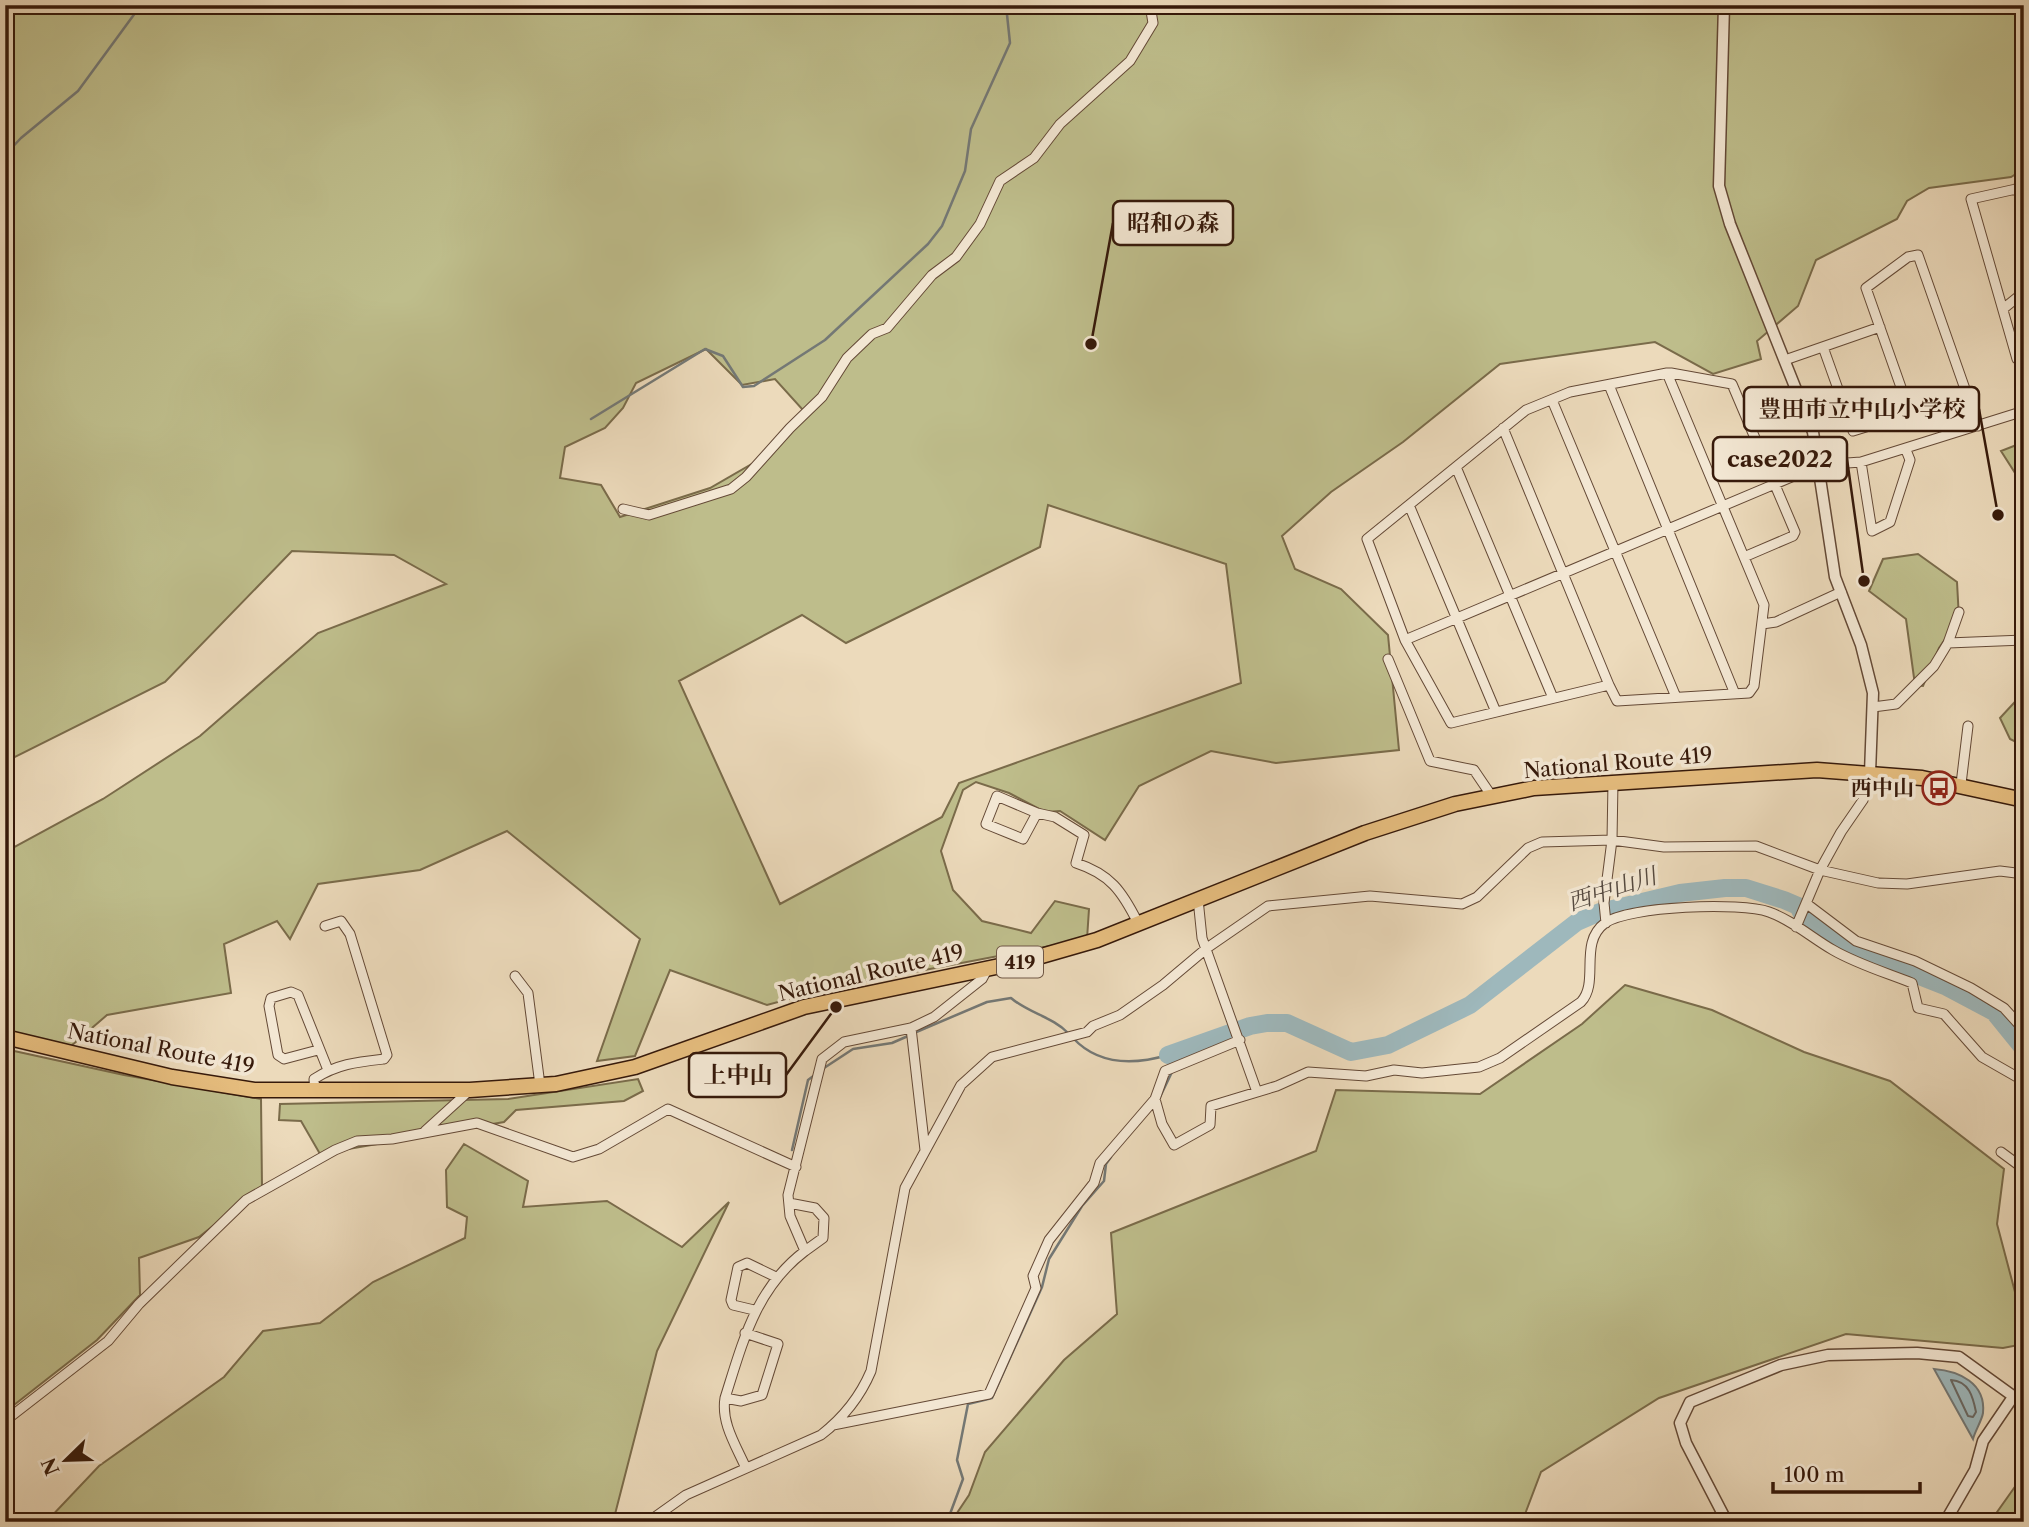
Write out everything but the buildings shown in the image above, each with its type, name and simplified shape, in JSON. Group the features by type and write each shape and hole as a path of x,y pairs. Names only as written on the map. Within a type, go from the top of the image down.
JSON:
{"highway":[{"name":"National Route 419","path":"5,1037 172,1077 254,1090 470,1090 540,1085 635,1067 804,1007 988,968 1097,940 1365,834 1455,804 1534,788 1817,770 1870,773 1961,784 2024,800"}],"street":[{"path":"623,509 649,515 732,489 746,477 822,397 847,358 872,334 887,328 932,275 956,257 980,224 1000,181 1034,158 1060,124 1130,61 1153,23 1150,5"},
{"path":"1724,5 1719,186 1730,224 1813,432 1835,577 1861,645 1872,693 1870,773 1863,800 1840,832 1820,870 1796,927"},
{"path":"2024,199 2020,186 1971,199 2017,359 2024,354"},
{"path":"1823,347 1853,431 1905,415 1909,410 1866,288 1908,257 1918,255 1978,426"},
{"path":"2003,309 2024,292"},
{"path":"1785,360 1880,327"},
{"path":"1503,428 1617,701 1749,693 1754,686 1764,605 1667,373"},
{"path":"1609,685 1451,723 1405,640 1367,539 1526,410 1570,392 1667,373 1732,384 1775,483 1795,532 1793,536 1744,557"},
{"path":"1609,385 1670,528 1735,694"},
{"path":"1552,400 1676,697"},
{"path":"1405,640 1820,465 1861,462 2024,411"},
{"path":"1861,462 1872,531 1891,522 1910,460 1906,450"},
{"path":"1456,467 1553,698"},
{"path":"1409,505 1496,712"},
{"path":"1762,624 1776,622 1841,592"},
{"path":"1873,707 1896,704 1934,666 1948,643 1959,612"},
{"path":"1948,643 2024,640"},
{"path":"1388,659 1430,761 1474,770 1493,798"},
{"path":"1961,784 1968,726"},
{"path":"1606,920 1604,903 1612,840 1613,782"},
{"path":"1037,813 1023,839 986,824 998,796 1037,813 1055,817 1084,835 1076,863 1101,871 1129,905 1138,923"},
{"path":"648,1522 686,1495 745,1466 821,1435 863,1391 872,1371 905,1188 961,1085 985,1061 1087,1032 1093,1026 1120,1015 1163,985 1207,948 1268,906 1370,896 1462,904 1477,897 1528,848 1542,842 1612,840 1664,847 1756,846 1820,870 1860,881 1907,884 2000,871 2024,874"},
{"path":"1198,899 1207,948 1257,1092"},
{"path":"1805,906 1856,941 1915,961 1993,1001 2004,1008 2024,1030"},
{"path":"1154,1099 1162,1124 1174,1145 1210,1125 1211,1106 1308,1072 1366,1076 1394,1070 1462,1071 1500,1058 1587,996 1590,948 1596,933 1606,920 1640,910 1726,907 1767,911 1836,952 1913,983 1918,1008 1944,1014 1982,1057 2024,1081"},
{"path":"315,1092 314,1079 328,1070 342,1064 384,1059 387,1055 350,934 341,920 325,926"},
{"path":"805,1251 790,1216 790,1180 796,1167 822,1059 844,1042 911,1028 956,1003 982,979 988,968"},
{"path":"515,976 528,993 540,1085"},
{"path":"318,1050 284,1059 278,1055 269,1006 271,998 291,992 298,995 328,1070"},
{"path":"911,1028 925,1151"},
{"path":"833,1425 989,1394 1036,1288 1033,1276 1049,1240 1094,1183 1100,1163 1154,1099 1165,1071 1239,1039"},
{"path":"424,1132 470,1090"},
{"path":"5,1421 108,1341 139,1304 246,1200 300,1167 357,1141 392,1139 477,1123 573,1157 599,1149 668,1109 796,1167"},
{"path":"2001,1152 2024,1169"},
{"path":"745,1466 723,1410 746,1333 754,1310 776,1277 823,1238 824,1218 815,1208 789,1203"},
{"path":"754,1310 733,1305 731,1300 738,1267 747,1263 776,1277"},
{"path":"725,1398 741,1401 762,1395 778,1344 746,1333"},
{"path":"1727,1522 1680,1430 1681,1416 1690,1402 1781,1365 1847,1353 1917,1353 1959,1357 2024,1404"},
{"path":"1945,1522 1975,1470 1983,1441 2013,1397"}],"shaded area":[{"path":"5,5 2024,5 2024,169 2011,177 1929,188 1907,201 1897,219 1816,260 1798,306 1757,341 1761,359 1713,374 1655,342 1500,364 1403,442 1331,492 1282,536 1295,569 1341,589 1388,635 1399,750 1276,763 1211,751 1139,786 1105,840 1060,811 1045,812 1009,793 976,782 963,790 941,851 953,890 982,921 1031,933 1055,901 1089,909 1087,939 830,988 767,1005 670,970 635,1056 597,1061 640,939 507,831 420,870 318,884 290,939 277,921 224,944 231,993 107,1015 64,1052 5,1030 5,852 103,799 200,736 318,633 446,584 394,555 292,551 165,682 5,762","holes":["706,349 742,385 775,379 803,410 762,458 710,488 620,517 601,485 560,478 565,447 605,428 623,408 636,383","1048,505 1226,564 1241,683 959,783 942,817 780,904 679,681 802,615 846,643 1040,547"]},
{"path":"2024,442 2024,487 2001,451"},
{"path":"1918,554 1957,582 1959,619 1939,648 1923,686 1915,685 1906,619 1869,591 1883,559"},
{"path":"2024,692 2024,746 2010,739 2000,718"},
{"path":"1625,985 1712,1010 1804,1052 1890,1081 2004,1169 1997,1224 2024,1326 2024,1344 2003,1348 1846,1334 1659,1398 1541,1472 1522,1522 951,1522 969,1495 985,1452 1064,1360 1117,1314 1111,1233 1316,1151 1336,1090 1480,1094 1582,1024"},
{"path":"5,1049 124,1075 261,1099 262,1187 199,1237 139,1258 140,1295 97,1340 5,1412"},
{"path":"638,1079 643,1091 624,1101 516,1110 504,1122 320,1154 301,1121 279,1120 280,1104 508,1099"},
{"path":"464,1144 528,1181 523,1207 607,1201 682,1247 729,1202 657,1351 613,1522 46,1522 99,1466 224,1377 263,1331 320,1323 373,1282 465,1238 467,1217 447,1207 446,1170"},
{"path":"2019,1481 2024,1484 2024,1522 1990,1522"}],"water":[{"path":"1934,1369 1953,1372 1969,1380 1980,1394 1983,1413 1973,1439"}],"waterway":[{"path":"5,155 21,138 78,91 141,5"},
{"path":"591,419 705,349 723,356 743,387 754,386 825,340 928,244 942,226 965,171 971,129 1010,43 1006,5"},
{"name":"西中山川","path":"1168,1055 1250,1026 1267,1023 1287,1023 1351,1052 1388,1045 1470,1005 1577,922 1600,912 1680,893 1725,888 1746,888 1798,906 1805,920 1826,934 1876,959 1947,987 1994,1012 2024,1049"},
{"path":"914,1033 987,1002 1011,998 1068,1033"},
{"path":"821,1070 853,1049 892,1043 908,1036"},
{"path":"1073,1038 1083,1047 1105,1058 1130,1061 1168,1055 1172,1072 1159,1099"},
{"path":"792,1150 808,1080 816,1074"},
{"path":"947,1522 963,1479 957,1460 968,1404 992,1398 1042,1287 1049,1259 1082,1206 1104,1181 1106,1164 1111,1157"}],"place":[{"name":"昭和の森","path":"1091,344"},
{"name":"豊田市立中山小学校","path":"1998,515"},
{"name":"case2022","path":"1864,581"},
{"name":"西中山","path":"1939,788"},
{"name":"上中山","path":"836,1007"}]}
